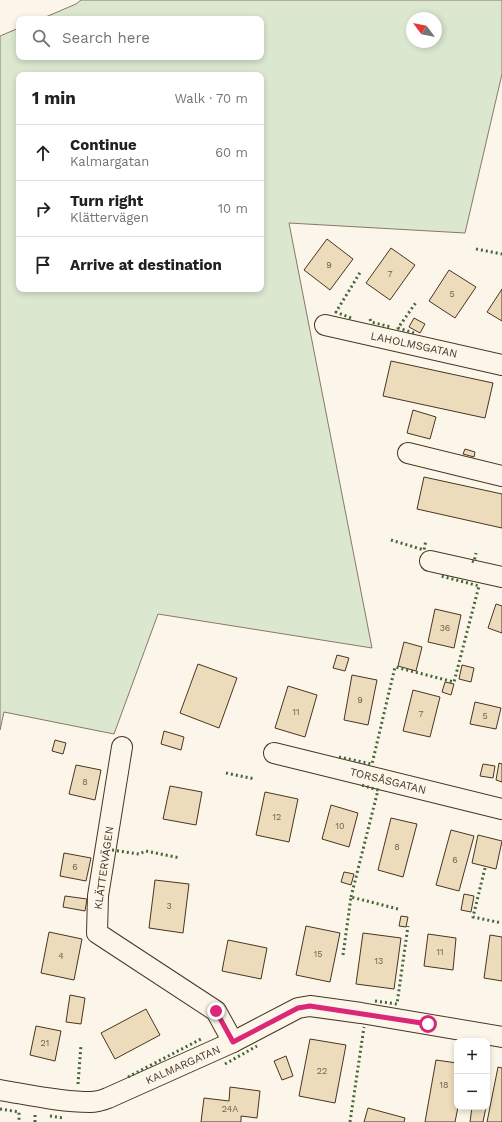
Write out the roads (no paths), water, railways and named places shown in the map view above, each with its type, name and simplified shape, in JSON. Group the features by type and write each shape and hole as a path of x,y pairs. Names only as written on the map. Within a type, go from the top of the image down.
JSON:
{"street":[{"name":"LAHOLMSGATAN","path":"325,326 502,365"},
{"path":"408,453 502,476"},
{"path":"430,561 502,577"},
{"name":"KLÄTTERVÄGEN","path":"122,747 98,896 97,933 216,1011 233,1042"},
{"name":"TORSÅSGATAN","path":"274,753 502,809"},
{"name":"KALMARGATAN","path":"0,1090 50,1099 92,1102 108,1098 233,1042 298,1008 310,1006 361,1013 502,1037"}]}
